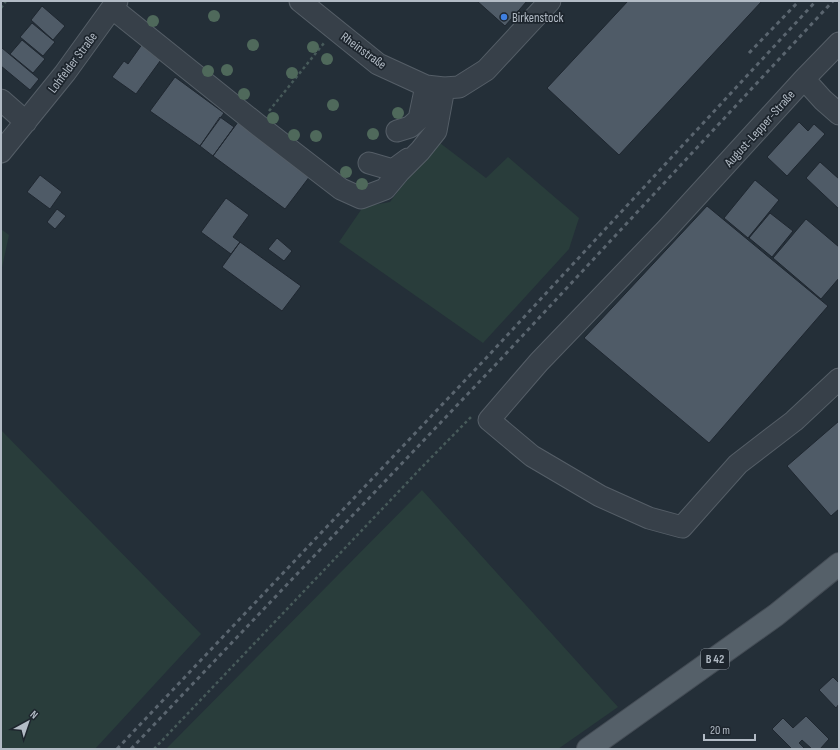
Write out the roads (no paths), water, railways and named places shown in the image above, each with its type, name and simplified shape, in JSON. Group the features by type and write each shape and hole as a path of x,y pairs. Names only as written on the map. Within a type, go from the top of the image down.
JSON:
{"main road":[{"name":"B 42","path":"588,749 776,615 839,564"}],"street":[{"name":"Rheinstraße","path":"300,1 378,64 443,87"},
{"path":"397,131 410,127 419,119 443,87 486,70 550,1"},
{"path":"114,5 258,125 341,189 361,198 385,189 436,131 443,87"},
{"name":"Lohfelder Straße","path":"1,152 65,73 114,5"},
{"name":"August-Lepper-Straße","path":"839,43 804,79 666,230 539,362 489,420 532,456 600,496 649,518 682,527 738,464 794,421 839,379"},
{"name":"August-Lepper-Straße","path":"804,79 823,100 839,114"},
{"path":"1,100 26,122"},
{"path":"369,163 393,170 420,151"}],"railway":[{"path":"749,53 799,1"},
{"path":"117,749 489,355 816,1"},
{"path":"131,749 500,360 833,1"}],"place":[{"name":"Birkenstock","path":"504,17"}]}
